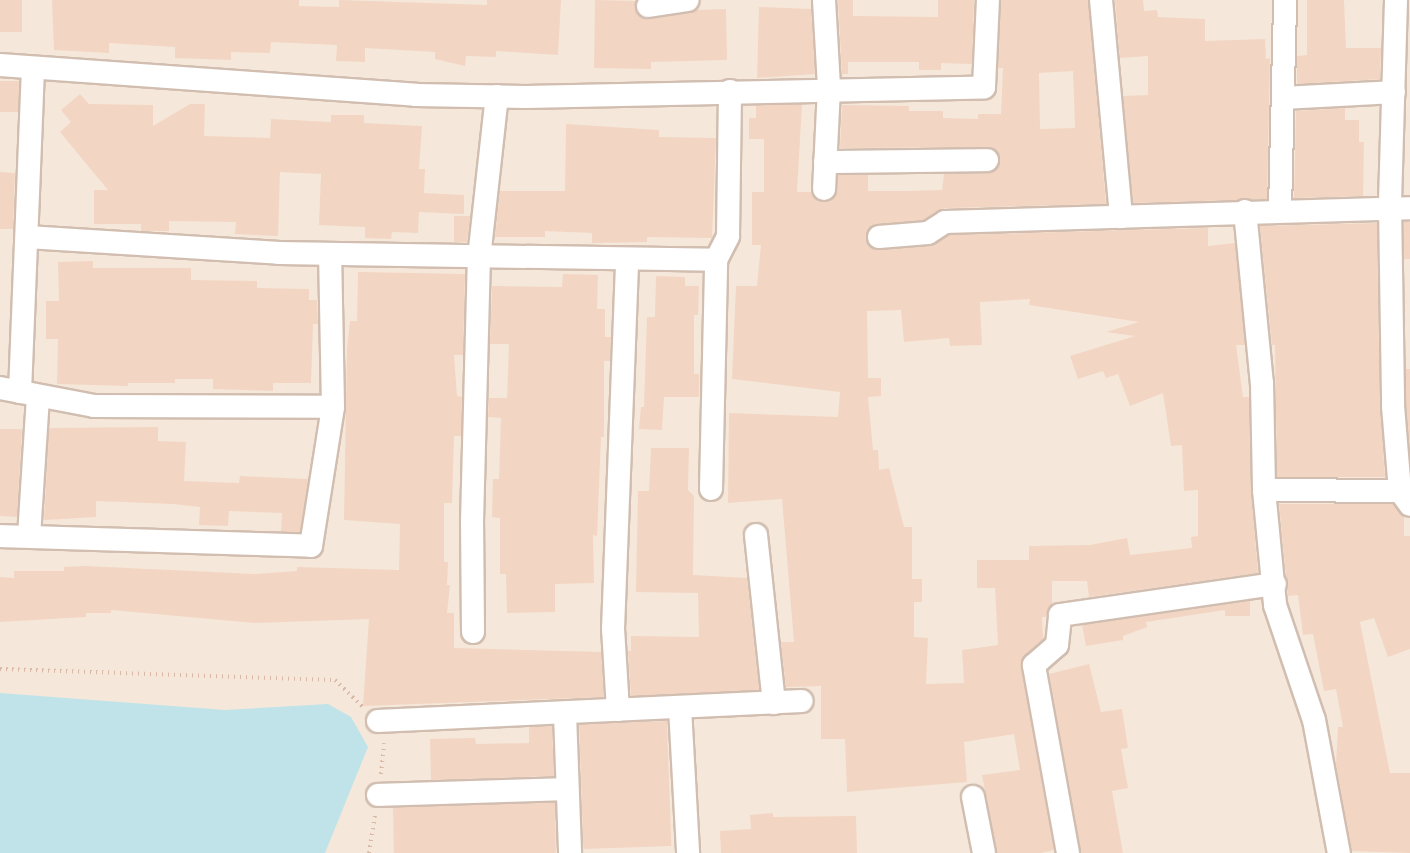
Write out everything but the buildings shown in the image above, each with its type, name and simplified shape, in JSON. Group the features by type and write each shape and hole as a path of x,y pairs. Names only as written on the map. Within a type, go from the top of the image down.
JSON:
{"street":[{"path":"648,6 688,0"},
{"path":"824,0 829,88 824,189"},
{"path":"0,65 416,94 497,96 829,88 984,87 988,0"},
{"path":"1101,0 1121,217"},
{"path":"1280,210 1285,0"},
{"path":"1264,490 1406,495 1400,207 1394,92 1396,0"},
{"path":"29,536 19,392 33,68"},
{"path":"711,489 716,260 728,236 730,91"},
{"path":"1284,98 1394,92"},
{"path":"473,632 472,522 479,258 497,96"},
{"path":"825,162 987,160"},
{"path":"879,237 928,233 945,222 1400,207"},
{"path":"1245,211 1262,383 1264,490 1275,584 1275,605 1314,720 1339,853"},
{"path":"27,237 330,254 627,261 716,260"},
{"path":"0,536 310,546 333,407 330,254"},
{"path":"618,710 614,605 627,261"},
{"path":"19,392 94,406 333,407"},
{"path":"756,535 774,704"},
{"path":"1068,853 1034,665 1057,645 1059,615 1275,584"},
{"path":"378,721 565,714 802,701"},
{"path":"680,708 688,853"},
{"path":"565,714 570,853"},
{"path":"378,795 566,789"},
{"path":"973,797 984,853"}],"path":[{"path":"0,669 335,680 378,721"}],"shaded area":[{"path":"0,0 1410,0 1410,853 0,853"}],"water":[{"path":"0,693 225,710 328,704 351,717 368,747 325,853 0,853"}]}
